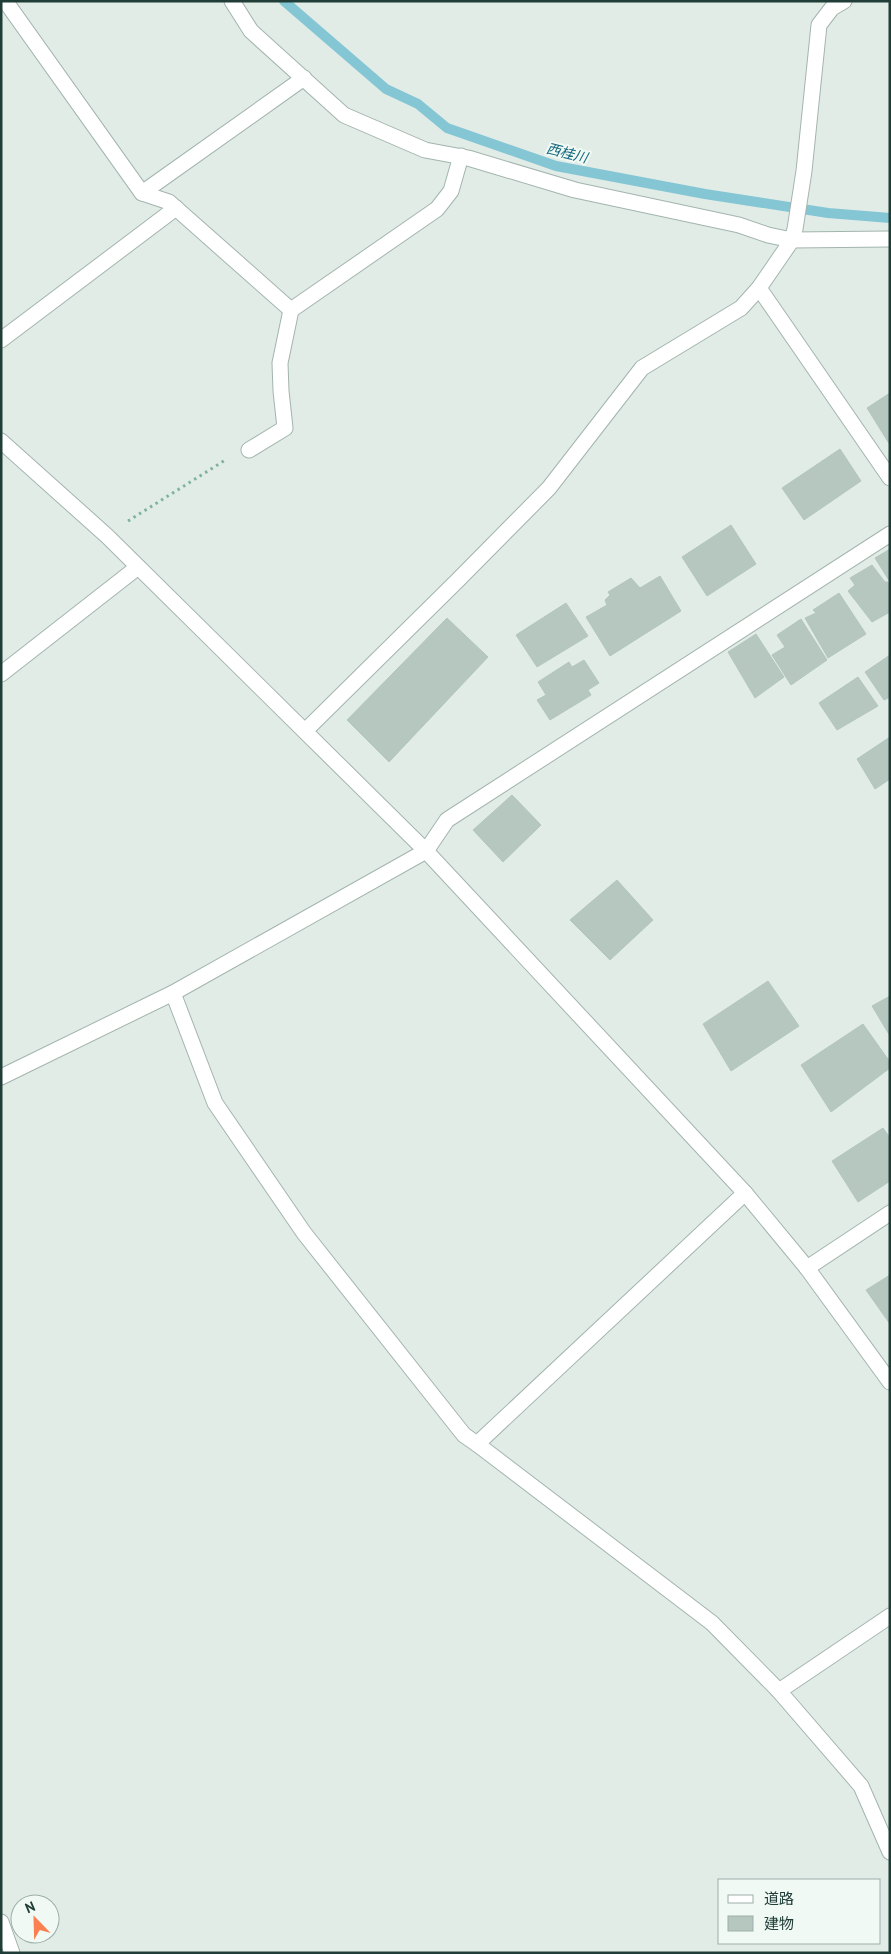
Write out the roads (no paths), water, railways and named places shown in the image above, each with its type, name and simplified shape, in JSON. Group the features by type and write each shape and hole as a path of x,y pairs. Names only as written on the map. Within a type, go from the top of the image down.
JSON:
{"street":[{"path":"232,1 251,31 344,115 425,150 461,156 575,190 739,225 768,235 793,234 890,238"},
{"path":"5,3 142,193 169,202 291,310"},
{"path":"305,731 549,488 642,368 741,308 759,288 793,234 804,171 819,25 831,3"},
{"path":"142,193 304,78"},
{"path":"249,450 285,428 280,363 291,310 437,209 451,190 461,156"},
{"path":"1,340 176,208"},
{"path":"759,288 890,478"},
{"path":"1,441 107,536 426,851 745,1193 807,1268 890,1382"},
{"path":"1,1077 173,993 426,851 447,820 890,534"},
{"path":"1,674 138,567"},
{"path":"173,993 215,1103 220,1111 304,1233 464,1435 712,1623 779,1691 861,1786 890,1852"},
{"path":"478,1444 745,1193"},
{"path":"807,1268 890,1213"},
{"path":"779,1691 890,1616"},
{"path":"1,1922 12,1953"}],"waterway":[{"name":"西桂川","path":"284,1 386,89 418,104 447,128 556,166 705,194 828,213 890,218"}]}
